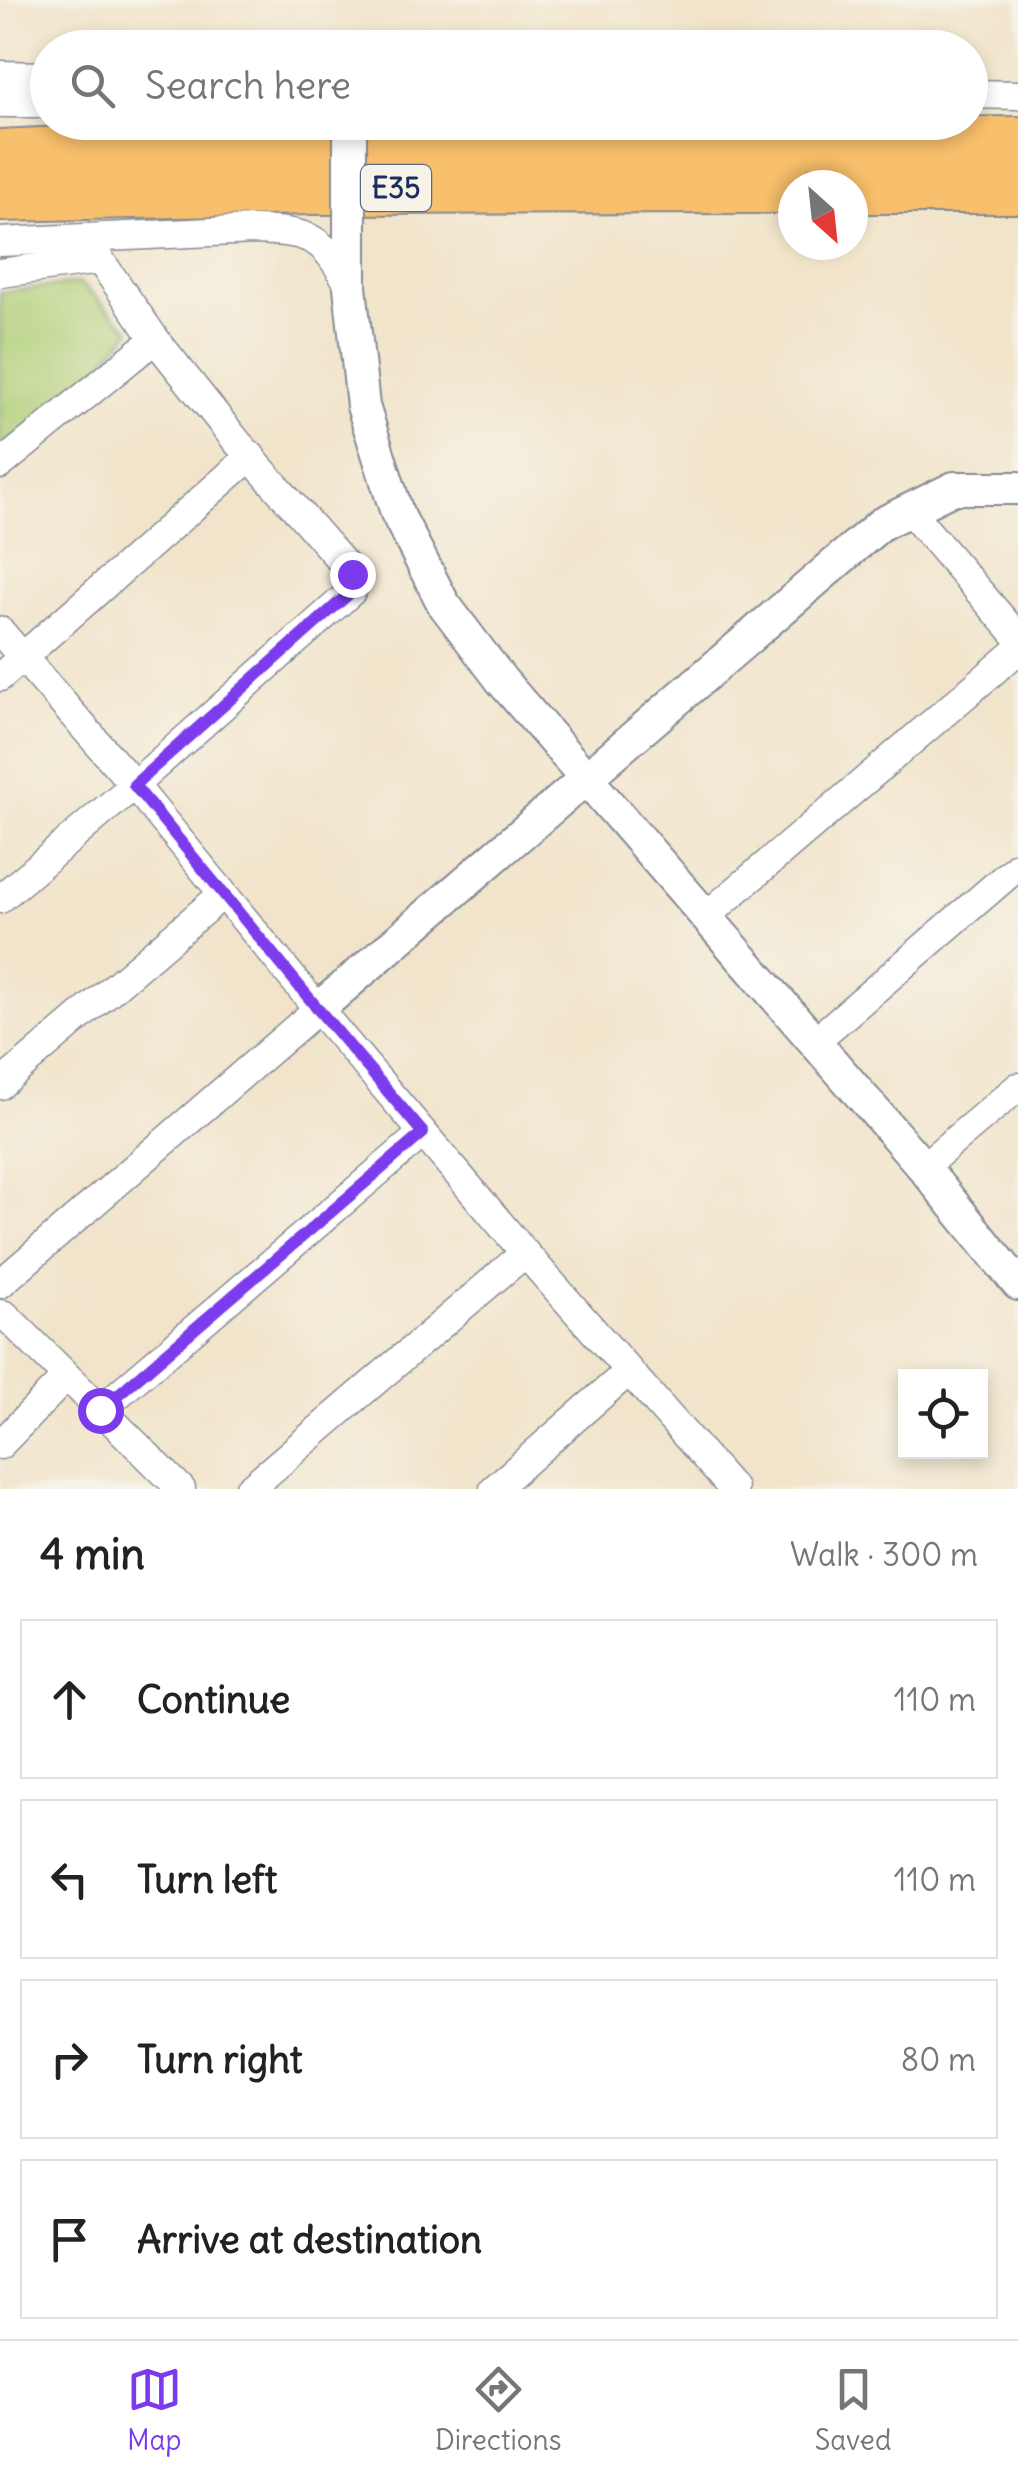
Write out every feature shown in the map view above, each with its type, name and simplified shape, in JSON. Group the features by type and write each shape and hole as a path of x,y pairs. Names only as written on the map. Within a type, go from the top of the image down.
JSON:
{"highway":[{"name":"E35","path":"0,152 310,145 1018,142"},
{"name":"E35","path":"0,196 314,188 778,188"},
{"path":"0,217 314,188"},
{"path":"868,188 1018,188"}],"street":[{"path":"0,75 30,76"},
{"path":"988,94 1018,95"},
{"path":"0,103 30,103"},
{"path":"350,140 350,286 363,406 396,513 444,603 502,681 924,1167 1018,1284"},
{"path":"0,242 285,231 313,239 333,256 350,286"},
{"path":"0,273 100,260 155,339 352,574 352,591 0,899"},
{"path":"0,465 155,339"},
{"path":"0,677 251,456"},
{"path":"0,1284 881,524 954,488 1018,488"},
{"path":"909,510 1018,637"},
{"path":"0,632 134,785 423,1133 733,1489"},
{"path":"706,917 1018,650"},
{"path":"814,1042 1018,866"},
{"path":"0,1085 223,894"},
{"path":"924,1167 1018,1086"},
{"path":"100,1410 423,1133"},
{"path":"249,1489 526,1253"},
{"path":"0,1314 100,1410 171,1486"},
{"path":"494,1489 629,1371"},
{"path":"0,1445 66,1378"}],"green space":[{"path":"80,283 131,330 100,366 0,451 0,292"}],"route":[{"path":"100,1410 423,1133 134,785 352,591 352,574"}]}
